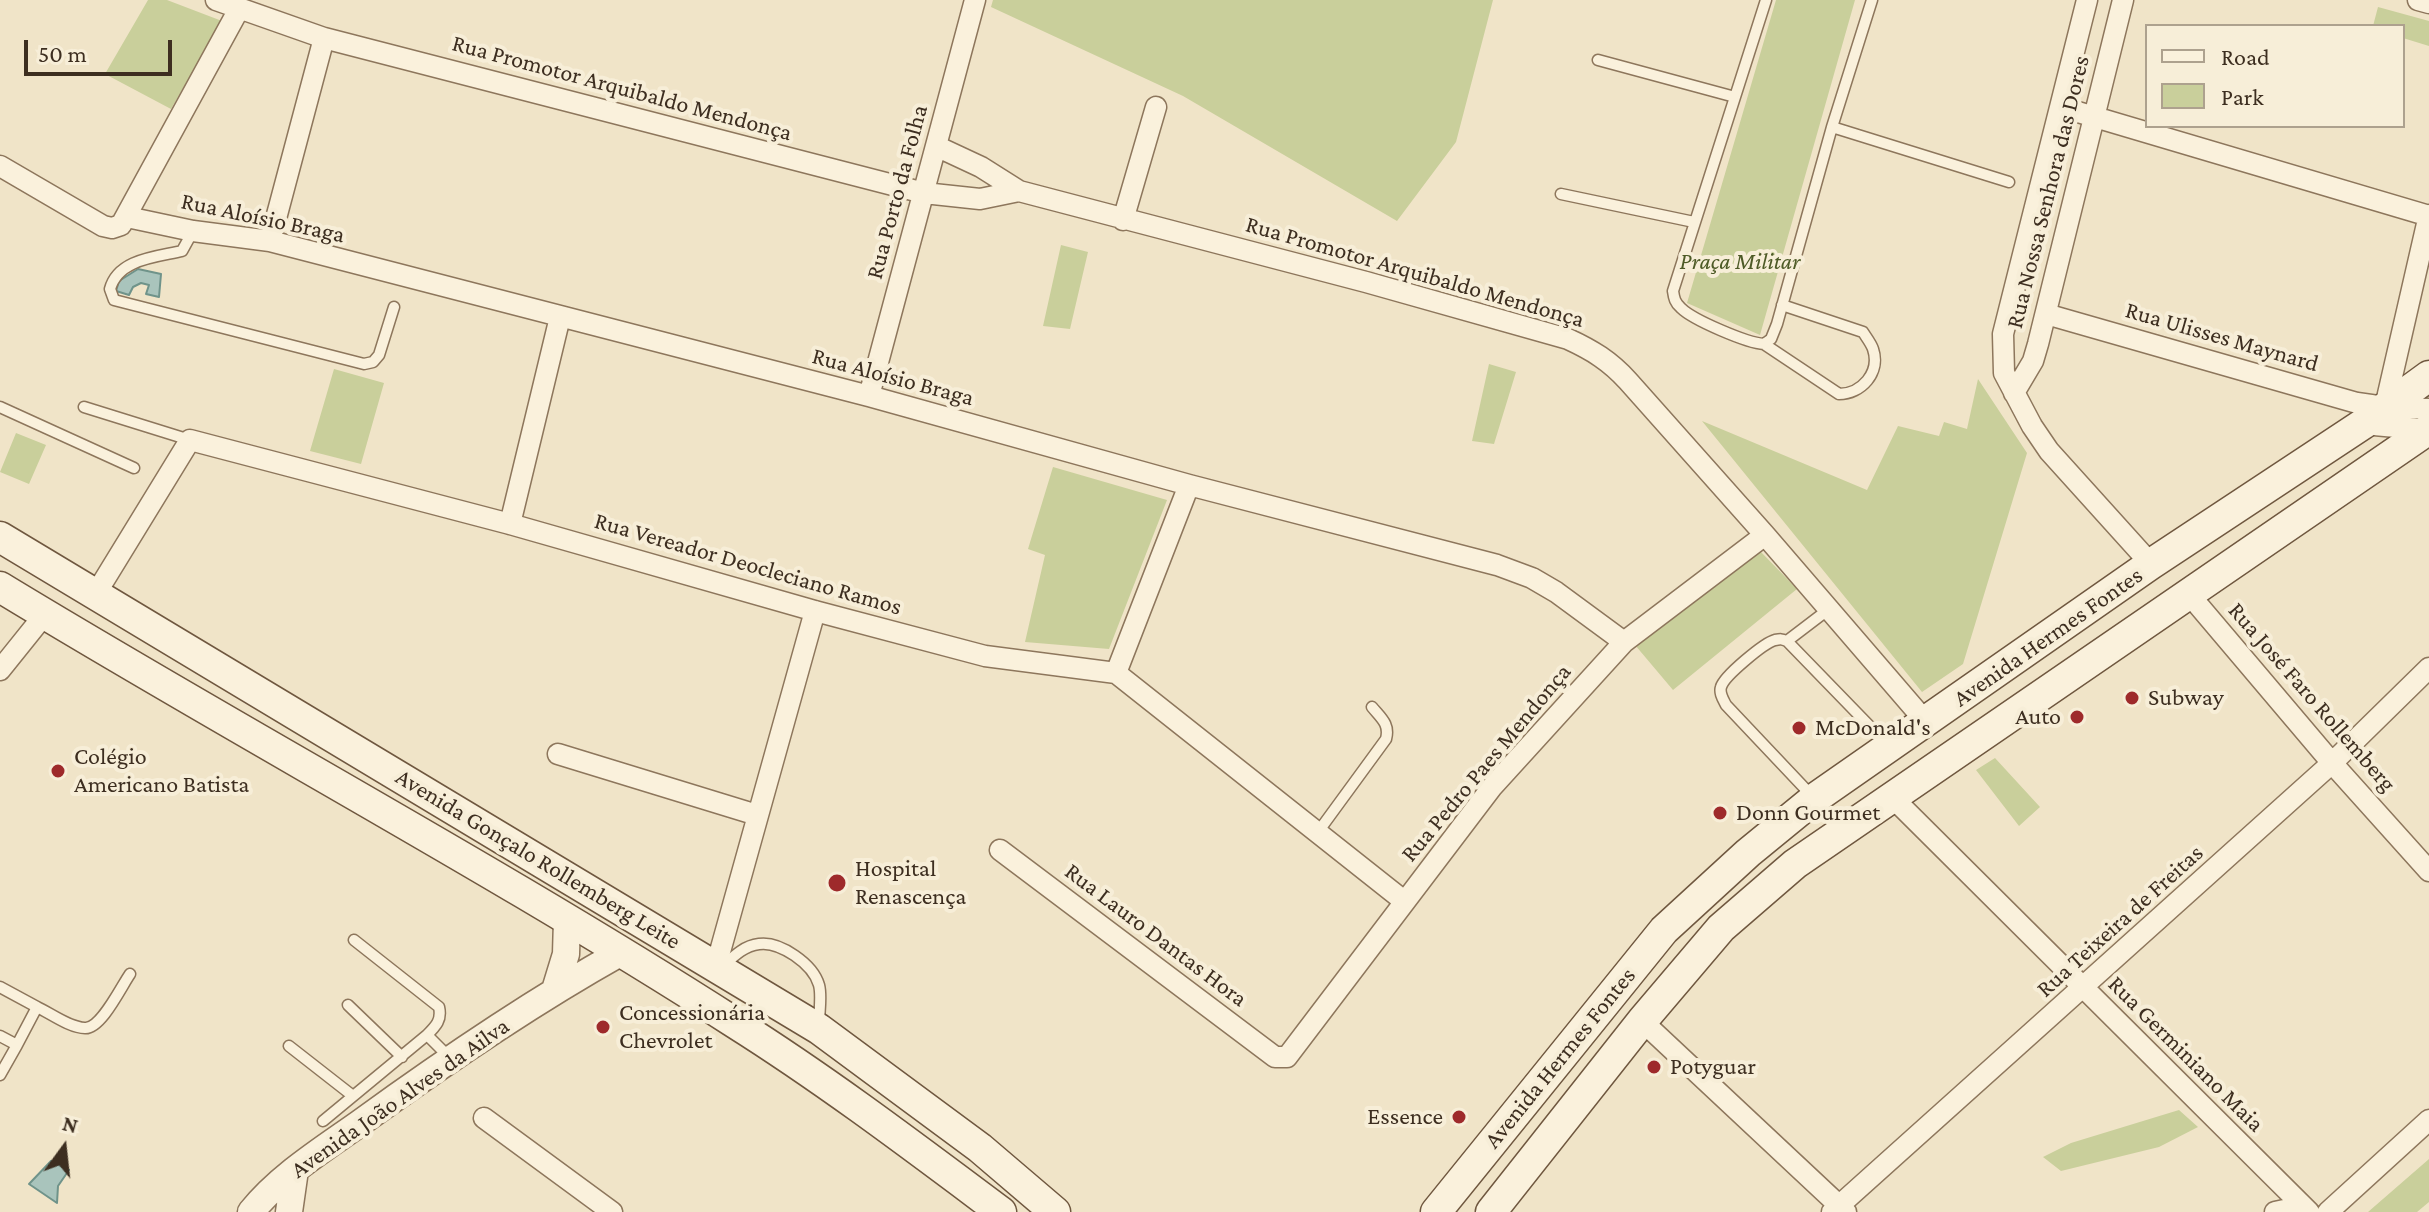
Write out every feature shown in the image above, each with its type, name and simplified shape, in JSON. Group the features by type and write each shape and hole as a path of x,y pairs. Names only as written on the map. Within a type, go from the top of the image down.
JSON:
{"main road":[{"name":"Avenida Hermes Fontes","path":"1436,1212 1664,930 1748,853 1814,799 2151,564 2429,376"},
{"name":"Avenida Hermes Fontes","path":"1491,1212 1642,1021 1721,928 1795,864 2429,425"},
{"name":"Avenida Gonçalo Rollemberg Leite","path":"0,537 819,1029 980,1148 1055,1212"},
{"name":"Avenida Gonçalo Rollemberg Leite","path":"0,587 567,920 736,1023 894,1132 999,1210"},
{"path":"980,1148 1020,1168 1081,1212"}],"street":[{"name":"Rua Promotor Arquibaldo Mendonça","path":"216,0 324,38 924,193 980,199 1019,191"},
{"name":"Rua Porto da Folha","path":"869,396 975,0"},
{"name":"Rua Nossa Senhora das Dores","path":"2087,0 2003,334 2004,373 2049,451 2151,564"},
{"name":"Rua Nossa Senhora das Dores","path":"2014,393 2033,361 2123,0"},
{"path":"2418,0 2429,3"},
{"path":"124,221 239,9"},
{"path":"270,241 324,38"},
{"path":"1123,220 1156,107"},
{"path":"2061,107 2429,215 2374,416"},
{"name":"Rua Promotor Arquibaldo Mendonça","path":"936,146 981,167 1019,191 1366,282 1568,339 1591,349 1610,362 1926,722"},
{"name":"Rua Aloísio Braga","path":"0,166 103,226 112,228 124,221 270,241 869,396 1189,485 1497,565 1532,578 1556,592 1624,642"},
{"name":"Rua Ulisses Maynard","path":"2046,314 2338,398 2374,416 2429,425"},
{"path":"510,524 560,317"},
{"path":"95,595 190,440"},
{"name":"Rua Vereador Deocleciano Ramos","path":"190,440 510,524 985,656 1116,673"},
{"path":"1189,485 1116,673 1404,901"},
{"name":"Rua Pedro Paes Mendonça","path":"1282,1059 1287,1057 1492,787 1624,642 1765,535"},
{"name":"Rua José Faro Rollemberg","path":"2188,593 2332,763 2429,871"},
{"path":"718,967 815,611"},
{"path":"0,670 45,614"},
{"name":"Rua Teixeira de Freitas","path":"1840,1210 2332,763 2429,668"},
{"path":"558,754 757,815"},
{"name":"Rua Germiniano Maia","path":"1892,797 2306,1209"},
{"name":"Rua Lauro Dantas Hora","path":"1000,850 1275,1057 1282,1059"},
{"path":"555,990 566,954 567,920"},
{"name":"Avenida João Alves da Ailva","path":"251,1212 295,1170 451,1059 555,990 620,953"},
{"path":"1642,1021 1840,1210"},
{"path":"484,1118 612,1212"},
{"path":"2328,1212 2429,1120"},
{"path":"289,1212 295,1170"},
{"path":"2275,1212 2306,1209"}],"lane":[{"path":"1766,0 1694,222 1673,291 1674,300 1688,313 1752,343 1764,344 1839,394 1851,394 1863,387 1873,371 1874,351 1863,332 1782,305"},
{"path":"1764,344 1771,339 1782,305 1832,127 1872,0"},
{"path":"1598,60 1735,97"},
{"path":"1832,127 2009,182"},
{"path":"1561,194 1694,222"},
{"path":"193,231 182,251 129,265 118,272 110,289 114,300 364,364 373,362 379,355 394,307"},
{"path":"0,407 134,468"},
{"path":"84,407 190,440"},
{"path":"1787,641 1829,609"},
{"path":"1814,799 1726,705 1721,694 1721,686 1727,676 1770,642 1779,639 1787,641 1890,748"},
{"path":"1318,832 1386,739 1389,729 1372,707"},
{"path":"323,1121 427,1035 437,1026 441,1016 439,1007 354,940"},
{"path":"718,967 739,951 761,943 785,949 808,968 819,985 819,1029"},
{"path":"0,987 82,1029 90,1028 102,1018 130,974"},
{"path":"348,1005 402,1057"},
{"path":"0,1075 37,1007"},
{"path":"427,1035 451,1059"},
{"path":"0,1036 17,1045"},
{"path":"289,1046 353,1096"}],"green space":[{"path":"148,0 167,0 222,21 171,109 105,74"},
{"path":"993,0 1493,0 1456,142 1397,221 1183,96 991,7"},
{"name":"Praça Militar","path":"1776,0 1855,0 1760,335 1687,303"},
{"path":"2378,7 2429,21 2429,46 2405,39 2405,24 2374,24"},
{"path":"1061,245 1088,252 1070,329 1043,326"},
{"path":"1489,364 1516,372 1494,444 1472,441"},
{"path":"334,369 384,383 361,464 310,451"},
{"path":"1978,379 2027,453 1963,664 1922,692 1702,421 1867,490 1898,426 1939,436 1944,422 1967,429"},
{"path":"16,433 46,445 29,484 0,472"},
{"path":"1053,467 1167,500 1109,649 1025,642 1045,555 1028,549"},
{"path":"1760,551 1797,589 1673,690 1635,645"},
{"path":"1995,758 2040,807 2019,826 1976,770"},
{"path":"2179,1110 2198,1127 2159,1147 2061,1171 2043,1157 2071,1143"},
{"path":"2429,1159 2429,1202 2417,1212 2368,1212"}],"water":[{"path":"138,269 161,274 159,297 146,294 149,285 141,283 133,287 129,295 116,291 119,281"},
{"path":"51,1161 69,1170 58,1186 57,1203 29,1184"}],"place":[{"name":"Subway","path":"2132,698"},
{"name":"Auto","path":"2077,717"},
{"name":"McDonald's","path":"1799,728"},
{"name":"Colégio Americano Batista","path":"58,771"},
{"name":"Donn Gourmet","path":"1720,813"},
{"name":"Hospital Renascença","path":"837,883"},
{"name":"Concessionária Chevrolet","path":"603,1027"},
{"name":"Potyguar","path":"1654,1067"},
{"name":"Essence","path":"1459,1117"}]}
